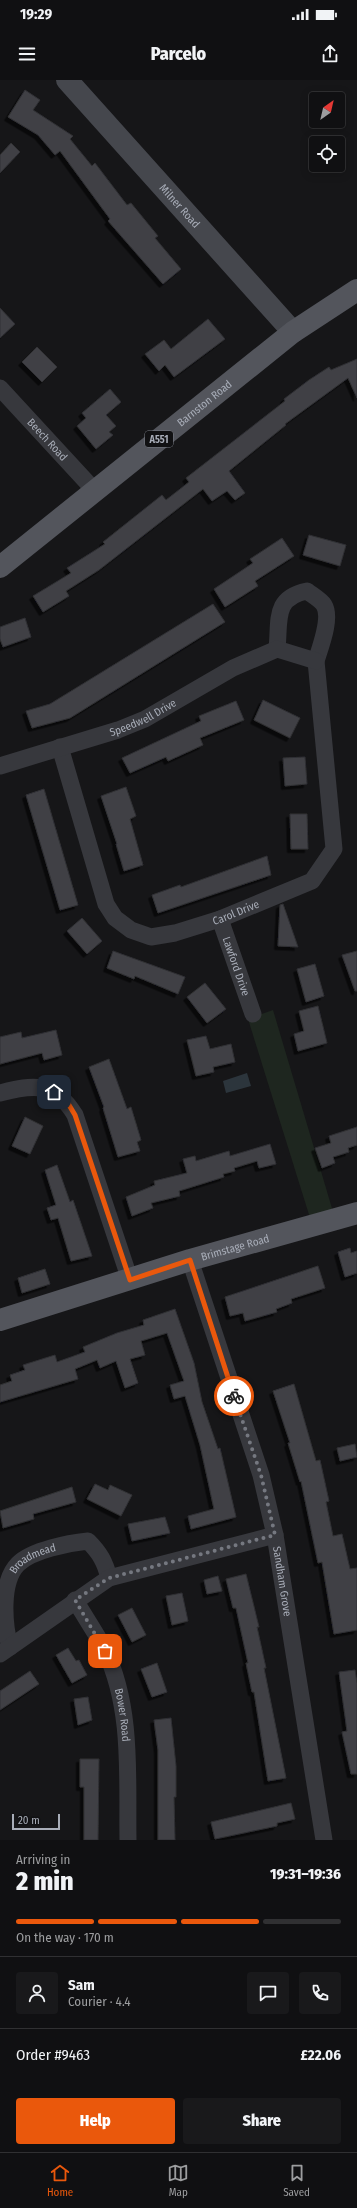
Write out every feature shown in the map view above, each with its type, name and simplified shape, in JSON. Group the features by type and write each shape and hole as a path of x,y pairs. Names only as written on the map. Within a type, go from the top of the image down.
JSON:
{"main road":[{"name":"Barnston Road","path":"0,566 293,332 357,290"},
{"name":"Brimstage Road","path":"0,1320 190,1260 357,1213"}],"street":[{"name":"Milner Road","path":"67,80 293,332"},
{"name":"Beech Road","path":"0,388 95,491"},
{"path":"307,591 325,605 327,619 322,645 316,661 277,649 280,610 285,599 297,593 307,591"},
{"name":"Speedwell Drive","path":"0,766 118,730 145,720 233,668 277,649"},
{"name":"Carol Drive","path":"60,747 106,904 115,918 131,930 151,937 175,933 220,919 312,881 334,849 316,661"},
{"name":"Lawford Drive","path":"220,919 254,1014"},
{"path":"0,1093 21,1087 37,1086 54,1092 66,1100 75,1115 130,1280"},
{"name":"Sandham Grove","path":"190,1260 261,1475 275,1535 324,1840"},
{"name":"Broadmead","path":"5,1651 75,1600 109,1578 275,1535"},
{"name":"Broadmead","path":"5,1651 5,1607 11,1575 18,1564 32,1555 73,1542 88,1541 98,1551 104,1560 109,1578"},
{"name":"Bower Road","path":"75,1600 105,1651 120,1696 127,1740 128,1840"}],"shaded area":[{"path":"273,1010 334,1215 311,1221 248,1019"},
{"path":"247,1073 251,1086 226,1093 223,1081"}],"building":[{"path":"25,90 40,100 33,110 73,136 70,139 92,166 95,163 127,205 131,203 158,236 155,238 181,269 163,284 108,221 110,219 60,151 55,155 38,135 8,117"},
{"path":"11,143 20,152 0,173 0,155"},
{"path":"0,308 15,324 0,338"},
{"path":"208,319 225,339 174,377 165,365 159,371 145,354 164,340 171,349"},
{"path":"37,347 57,367 42,382 22,362"},
{"path":"357,359 357,398 348,378 285,424 286,425 229,471 245,493 235,500 227,491 212,501 203,489 99,570 66,591 69,596 43,612 33,596 71,573 67,568 105,544 103,542 162,495 166,500 189,482 186,478 285,401 284,399 309,380 329,367 331,370"},
{"path":"110,389 121,402 106,415 116,426 109,432 113,435 96,449 77,426 86,418 82,413"},
{"path":"309,535 346,545 340,566 303,555"},
{"path":"282,538 294,556 255,581 258,586 225,607 214,589 253,563 250,559"},
{"path":"213,604 225,622 70,718 32,728 26,711 50,704"},
{"path":"25,618 31,637 3,647 0,639 0,627"},
{"path":"263,700 300,718 290,738 254,720"},
{"path":"236,701 244,720 200,738 203,745 168,761 166,757 130,773 122,758 201,721 199,716"},
{"path":"305,757 307,784 285,786 283,758"},
{"path":"126,787 136,816 130,819 143,865 124,871 117,844 101,796"},
{"path":"44,789 78,905 60,910 26,795"},
{"path":"290,814 307,814 308,849 291,849"},
{"path":"267,856 271,875 158,913 152,895 180,885 181,887"},
{"path":"283,904 298,947 278,946 280,905"},
{"path":"82,918 102,941 87,954 67,931"},
{"path":"113,951 185,977 178,994 135,976 134,979 107,968"},
{"path":"357,951 357,991 355,991 342,955"},
{"path":"315,964 324,996 306,1002 297,969"},
{"path":"205,983 226,1009 207,1023 187,997"},
{"path":"318,1006 327,1043 298,1051 294,1034 304,1031 299,1011"},
{"path":"56,1030 62,1055 44,1060 42,1053 0,1064 0,1037 21,1032 22,1038"},
{"path":"206,1036 210,1049 231,1044 235,1062 213,1067 214,1072 196,1076 187,1040"},
{"path":"109,1059 127,1109 131,1107 141,1140 137,1142 140,1151 118,1157 103,1108 104,1107 89,1067"},
{"path":"25,1117 43,1126 30,1154 12,1146"},
{"path":"357,1127 357,1145 348,1148 349,1152 333,1157 335,1163 322,1168 315,1148 331,1143 329,1136"},
{"path":"270,1144 276,1164 259,1168 257,1161 234,1168 235,1171 223,1174 224,1177 179,1191 180,1196 151,1203 153,1208 132,1216 126,1197 155,1185 154,1181 187,1173 183,1159 195,1156 196,1161 229,1151 230,1156"},
{"path":"57,1165 70,1202 73,1200 92,1256 71,1261 58,1218 51,1220 47,1208 56,1205 45,1170"},
{"path":"350,1248 351,1253 357,1251 357,1273 345,1277 338,1252"},
{"path":"318,1266 325,1288 291,1299 292,1303 276,1309 277,1312 245,1321 243,1313 230,1316 225,1297"},
{"path":"45,1269 50,1284 22,1293 18,1278"},
{"path":"175,1309 194,1363 202,1402 218,1449 220,1448 236,1517 191,1529 188,1516 214,1509 200,1445 185,1396 174,1399 170,1385 184,1381 167,1333 141,1341 145,1355 130,1359 138,1383 125,1388 116,1361 100,1368 97,1360 75,1369 78,1379 0,1402 0,1385 12,1381 10,1375 25,1370 23,1365 55,1355 57,1362 85,1352 83,1347 117,1333 144,1325 143,1320"},
{"path":"294,1384 316,1461 320,1460 329,1501 326,1502 333,1536 342,1534 350,1569 357,1568 357,1630 334,1634 322,1562 318,1563 301,1481 300,1482 288,1443 290,1443 273,1391"},
{"path":"355,1444 357,1457 340,1461 337,1448"},
{"path":"95,1484 108,1490 110,1485 132,1495 121,1516 87,1499"},
{"path":"72,1487 76,1502 33,1514 34,1519 3,1528 0,1511"},
{"path":"165,1517 170,1533 132,1541 128,1524"},
{"path":"246,1574 259,1627 257,1627 266,1668 264,1668 286,1778 268,1781 254,1692 252,1692 246,1663 248,1663 236,1608 233,1608 226,1579"},
{"path":"218,1576 222,1591 207,1594 204,1580"},
{"path":"182,1593 188,1621 172,1625 166,1596"},
{"path":"132,1608 146,1635 132,1642 118,1615"},
{"path":"68,1648 76,1661 79,1660 87,1675 72,1683 56,1655"},
{"path":"157,1663 167,1692 152,1697 141,1669"},
{"path":"355,1670 357,1683 357,1774 351,1774 342,1732 347,1731 339,1672"},
{"path":"30,1671 39,1684 0,1710 0,1691"},
{"path":"88,1697 92,1720 78,1725 74,1699"},
{"path":"171,1718 176,1766 176,1797 174,1797 175,1840 158,1840 158,1750 154,1720"},
{"path":"80,1759 99,1759 98,1840 84,1840 84,1787 80,1787"},
{"path":"291,1803 295,1819 277,1823 277,1826 215,1839 211,1822"}],"way so far":[{"path":"105,1651 75,1600 109,1578 275,1535 261,1475 234,1396"}],"route":[{"path":"54,1092 66,1100 75,1115 130,1280 190,1260 234,1396"}]}
